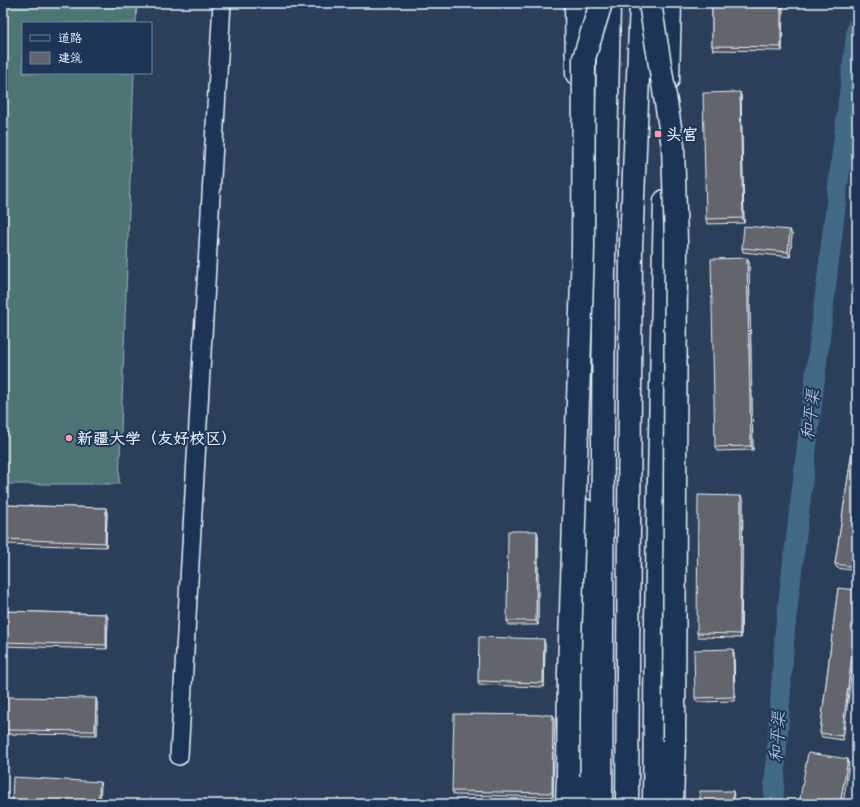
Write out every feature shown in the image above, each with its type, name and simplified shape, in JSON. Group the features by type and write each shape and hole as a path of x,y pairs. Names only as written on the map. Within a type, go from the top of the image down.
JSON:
{"main road":[{"path":"576,3 587,706 580,804"},
{"path":"567,804 569,672 583,249 584,58 601,3"},
{"path":"601,804 604,267 609,3"},
{"path":"628,804 631,247 641,3"},
{"path":"650,3 673,146 676,242 674,741 672,804"},
{"path":"654,804 670,3"}],"street":[{"path":"179,756 222,3"}],"green space":[{"path":"3,3 137,3 136,22 22,22 22,74 134,74 119,484 3,484"}],"building":[{"path":"712,3 781,3 781,47 712,46"},
{"path":"740,92 743,218 706,219 703,93"},
{"path":"744,226 790,230 788,252 742,248"},
{"path":"747,258 751,446 715,447 711,259"},
{"path":"857,418 857,567 835,564"},
{"path":"698,495 741,496 740,634 697,633"},
{"path":"3,505 106,508 105,543 3,539"},
{"path":"508,531 537,531 536,621 507,621"},
{"path":"838,588 857,590 857,613 842,736 820,733"},
{"path":"3,611 106,614 106,645 3,642"},
{"path":"479,637 544,639 543,683 478,681"},
{"path":"733,649 734,697 695,698 694,650"},
{"path":"3,697 96,698 95,731 3,730"},
{"path":"454,714 553,715 552,793 452,791"},
{"path":"808,753 848,759 840,804 799,804"},
{"path":"13,777 100,782 98,804 12,804"},
{"path":"700,791 733,791 733,804 700,804"}],"waterway":[{"name":"和平渠","path":"773,804 785,630 857,27"}],"place":[{"name":"头宫","path":"658,134"},
{"name":"新疆大学（友好校区）","path":"69,438"}]}
